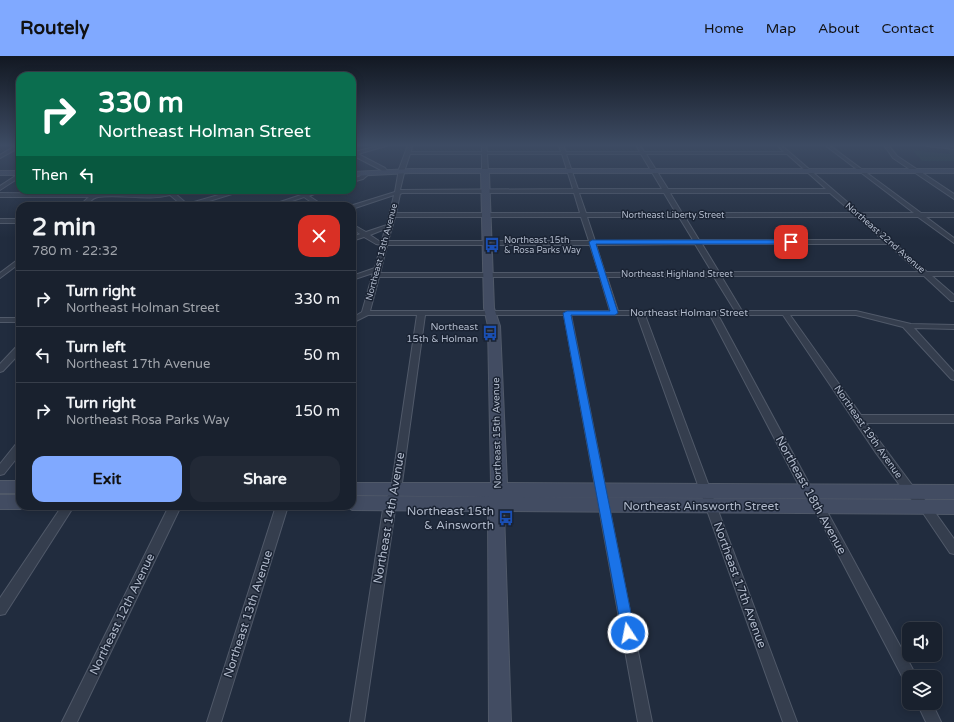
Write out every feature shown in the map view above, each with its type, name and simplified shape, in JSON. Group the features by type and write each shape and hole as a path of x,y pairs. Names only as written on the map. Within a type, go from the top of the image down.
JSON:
{"street":[{"name":"Northeast 13th Avenue","path":"366,313 398,192 400,176"},
{"name":"Northeast 15th Avenue","path":"485,176 490,313 494,333 498,498 495,516 500,722"},
{"path":"572,176 615,313"},
{"path":"657,176 740,313"},
{"name":"Northeast 22nd Avenue","path":"815,176 954,299"},
{"path":"868,176 954,241"},
{"path":"922,176 954,197"},
{"path":"0,188 16,177"},
{"path":"356,206 398,192 832,191"},
{"path":"87,202 97,194"},
{"path":"0,196 160,196 165,194"},
{"path":"172,194 181,202"},
{"path":"200,202 228,194"},
{"path":"283,202 308,194"},
{"path":"305,195 315,202"},
{"name":"Northeast Liberty Street","path":"392,215 954,214"},
{"path":"0,221 16,221"},
{"path":"0,226 8,221"},
{"path":"356,238 389,226"},
{"path":"356,229 378,243 889,242"},
{"path":"0,276 16,263"},
{"name":"Northeast Highland Street","path":"356,277 377,272 489,275 954,274"},
{"name":"Northeast Holman Street","path":"356,319 366,313 785,313 856,314 907,326 954,327"},
{"name":"Northeast 14th Avenue","path":"357,722 393,497 420,313"},
{"path":"567,313 645,722"},
{"name":"Northeast 17th Avenue","path":"640,313 790,722"},
{"name":"Northeast 18th Avenue","path":"713,313 808,492 819,507 906,670"},
{"name":"Northeast 19th Avenue","path":"785,313 858,419 911,492 925,507 954,549"},
{"path":"0,320 16,320"},
{"path":"907,326 954,377"},
{"path":"0,369 16,352"},
{"path":"858,419 954,419"},
{"path":"0,471 16,452"},
{"path":"0,487 16,487"},
{"name":"Northeast Ainsworth Street","path":"356,490 393,497"},
{"name":"Northeast Ainsworth Street","path":"708,499 808,492 954,492"},
{"name":"Northeast Ainsworth Street","path":"356,502 393,497 603,498 708,499 819,507 954,507"},
{"path":"0,502 16,502"},
{"path":"0,609 65,510"},
{"name":"Northeast 12th Avenue","path":"70,722 173,510"},
{"name":"Northeast 13th Avenue","path":"214,722 281,510"},
{"path":"928,710 934,722"}],"place":[{"name":"Northeast 15th & Rosa Parks Way","path":"492,245"},
{"name":"Northeast 15th & Holman","path":"490,333"},
{"name":"Northeast 15th & Ainsworth","path":"506,518"}],"route":[{"path":"628,633 567,313 615,313 592,242 791,242"}]}
